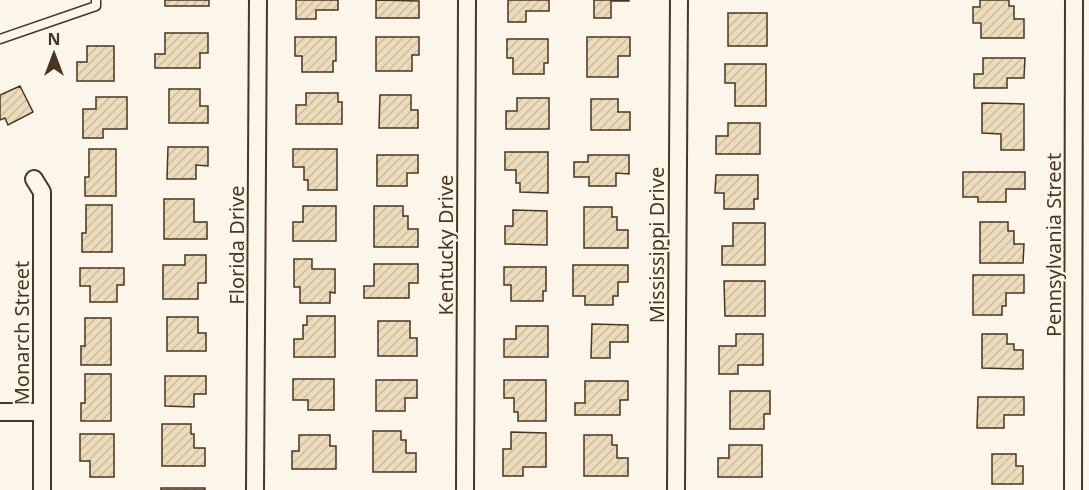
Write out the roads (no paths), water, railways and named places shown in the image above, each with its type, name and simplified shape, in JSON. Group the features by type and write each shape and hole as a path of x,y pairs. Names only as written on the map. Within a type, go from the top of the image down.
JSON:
{"street":[{"name":"Florida Drive","path":"255,490 258,0"},
{"name":"Kentucky Drive","path":"465,490 467,0"},
{"name":"Mississippi Drive","path":"676,490 679,0"},
{"name":"Pennsylvania Street","path":"1073,490 1082,63 1074,0"},
{"name":"Monarch Street","path":"34,179 42,192 42,490"},
{"path":"0,412 42,412"}],"lane":[{"path":"0,39 96,6 96,0"}]}
